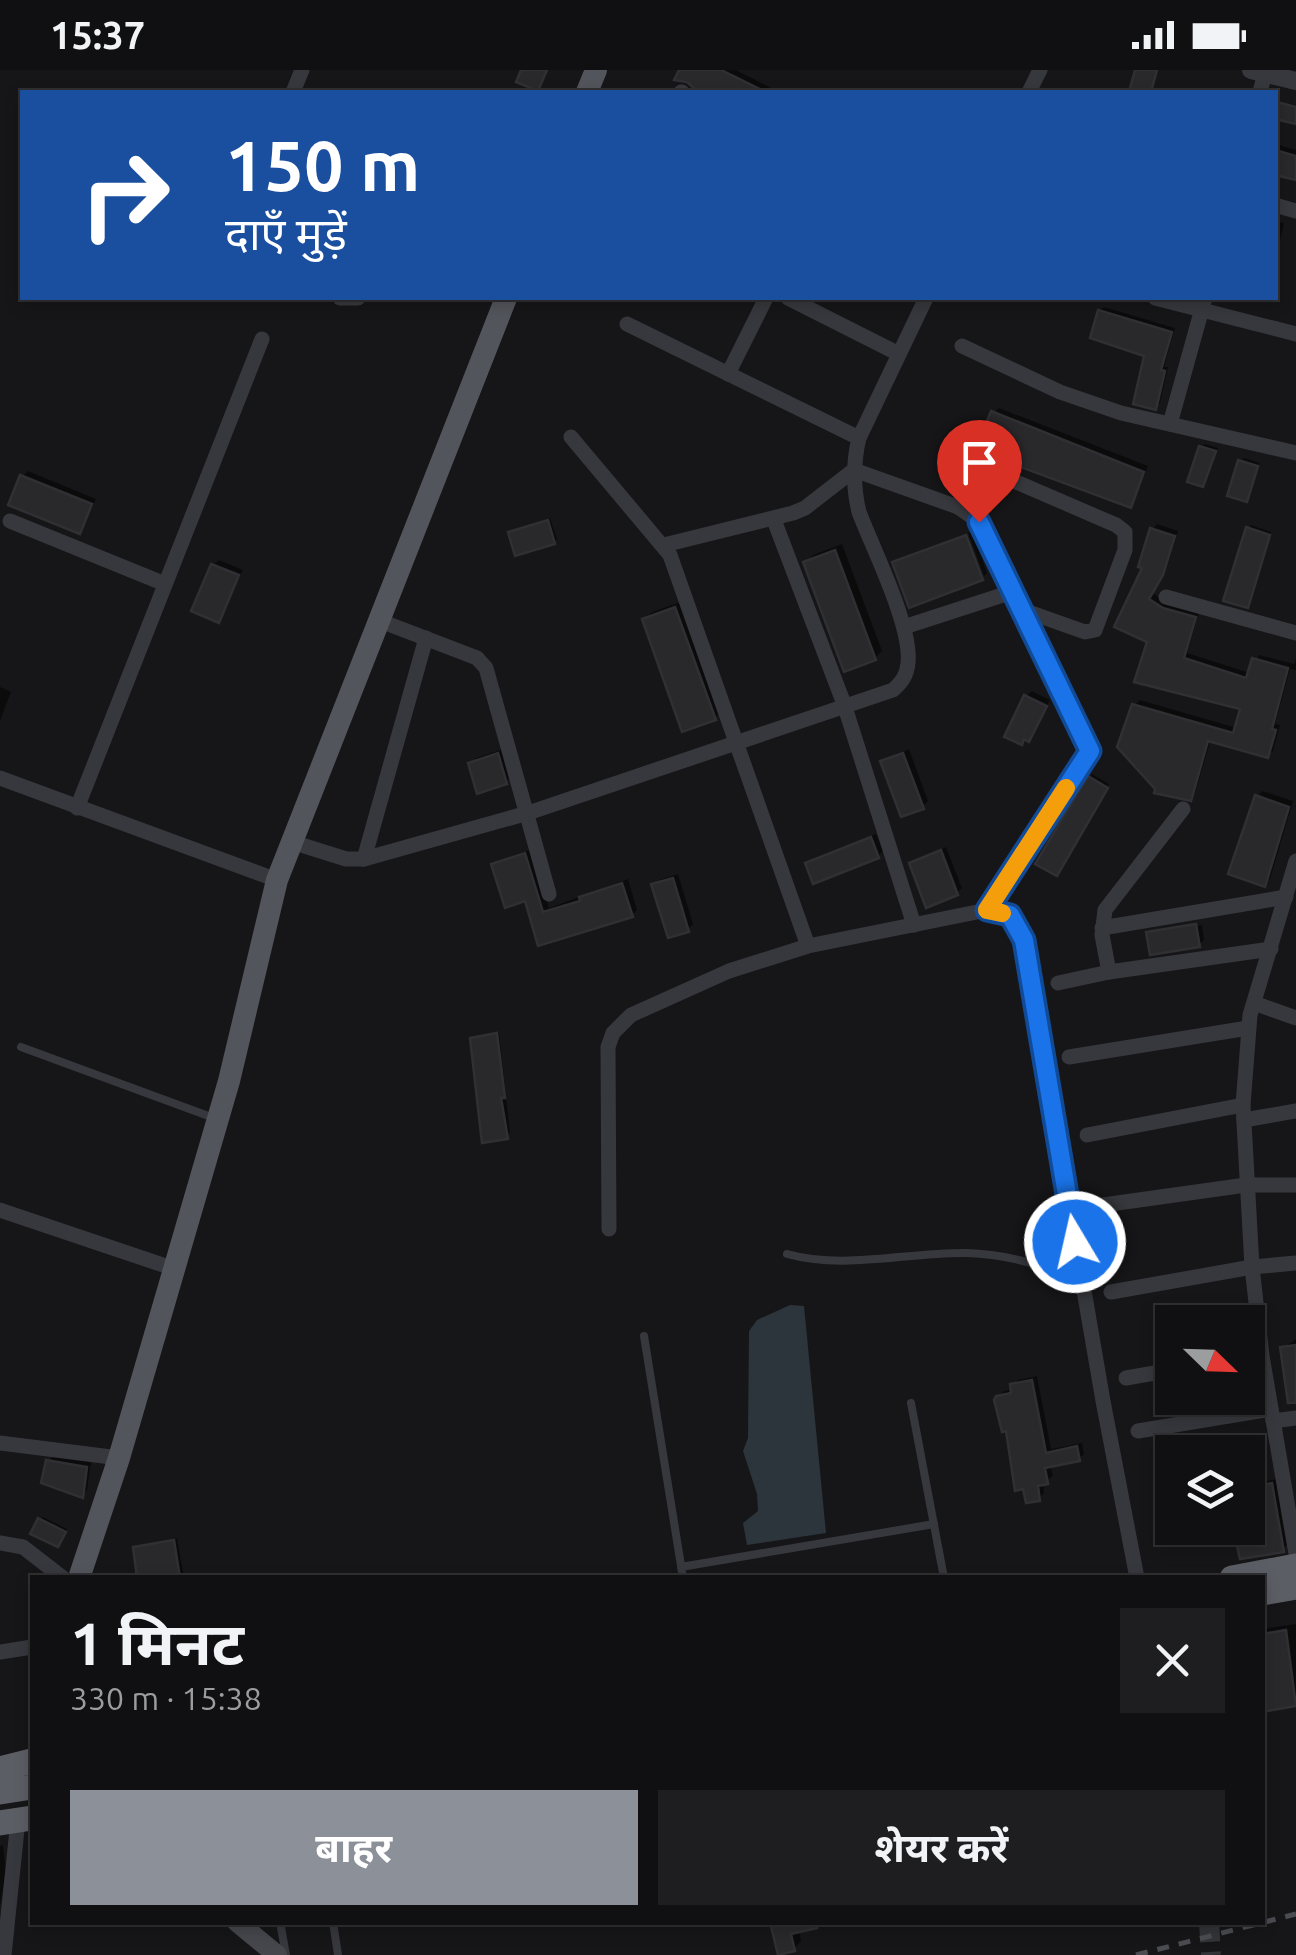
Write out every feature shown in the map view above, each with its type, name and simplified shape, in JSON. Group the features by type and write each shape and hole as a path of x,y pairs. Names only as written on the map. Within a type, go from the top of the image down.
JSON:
{"highway":[{"path":"1248,1575 1296,1566"},
{"path":"1265,1592 1296,1587"},
{"path":"0,1769 30,1762"},
{"path":"0,1792 30,1787"}],"main road":[{"path":"80,1575 176,1269 218,1120 276,880 391,625 505,300"},
{"path":"240,1925 282,1955"}],"street":[{"path":"1258,72 1296,81"},
{"path":"728,374 765,300"},
{"path":"792,300 898,353"},
{"path":"292,842 346,859 364,859 528,812 893,690 900,684 909,659 904,627 859,512 854,470 859,438 925,300"},
{"path":"1170,300 1203,304 1296,334"},
{"path":"1170,424 1203,304"},
{"path":"627,324 859,438"},
{"path":"77,808 262,339"},
{"path":"962,346 1060,392 1121,412 1296,453"},
{"path":"571,437 664,545 676,569 808,946"},
{"path":"854,470 958,506 979,522 1090,751 987,910"},
{"path":"664,545 774,520 805,508 854,470"},
{"path":"958,506 976,480 987,474 1000,476 1125,532 1125,550 1096,630 1085,632 1024,610"},
{"path":"774,520 844,704 914,925"},
{"path":"10,521 165,584"},
{"path":"904,627 1014,591"},
{"path":"1166,597 1296,633"},
{"path":"391,625 477,658 486,668 550,894"},
{"path":"364,859 426,638"},
{"path":"0,778 276,880"},
{"path":"1109,972 1102,928 1105,910 1183,809"},
{"path":"1253,1305 1243,1112 1248,1028 1296,861"},
{"path":"1102,928 1286,898"},
{"path":"609,1229 608,1047 613,1033 631,1015 729,971 808,946 987,910 1010,915 1024,940 1136,1575"},
{"path":"1058,984 1109,972 1271,949"},
{"path":"1254,1002 1296,1018"},
{"path":"1069,1056 1248,1028"},
{"path":"1087,1134 1243,1112 1296,1112"},
{"path":"1096,1206 1246,1185 1296,1185"},
{"path":"0,1210 176,1269"},
{"path":"1111,1292 1296,1263"},
{"path":"1126,1378 1155,1373"},
{"path":"1265,1391 1296,1554"},
{"path":"1138,1431 1272,1415 1296,1418"},
{"path":"0,1443 119,1458"},
{"path":"0,1542 23,1547 59,1575"},
{"path":"0,1652 30,1648"},
{"path":"4,1955 17,1820"}],"lane":[{"path":"21,1047 218,1120"},
{"path":"786,1254 818,1261 966,1253 1041,1264 1082,1280"},
{"path":"644,1336 683,1575"},
{"path":"912,1403 943,1575"},
{"path":"682,1567 934,1524"},
{"path":"280,1925 282,1955"},
{"path":"333,1925 338,1955"}],"shaded area":[{"path":"790,1305 804,1306 826,1533 747,1545 743,1523 758,1511 757,1494 743,1451 748,1438 749,1331 757,1320"}],"building":[{"path":"521,70 547,70 538,90 516,82"},
{"path":"679,70 721,70 762,90 696,90 687,82 674,80"},
{"path":"1135,70 1157,70 1152,90 1130,90"},
{"path":"1278,102 1296,107 1296,124 1278,120"},
{"path":"1278,151 1296,156 1296,180 1278,176"},
{"path":"1098,310 1172,332 1161,370 1165,371 1156,410 1133,404 1144,356 1090,338"},
{"path":"991,411 1144,472 1131,508 975,450"},
{"path":"1199,446 1216,451 1203,487 1187,482"},
{"path":"1238,460 1258,466 1247,502 1227,496"},
{"path":"20,475 92,504 80,534 8,505"},
{"path":"548,520 555,544 515,556 508,532"},
{"path":"1246,527 1270,535 1248,608 1223,601"},
{"path":"1150,528 1175,536 1163,575 1149,599 1163,608 1196,617 1184,658 1246,678 1252,658 1288,668 1268,758 1208,741 1191,801 1154,793 1155,789 1117,747 1132,704 1233,733 1240,709 1134,682 1147,642 1114,627 1142,568 1138,567"},
{"path":"966,535 983,580 909,608 892,562"},
{"path":"835,550 876,660 844,672 803,562"},
{"path":"211,564 239,575 219,623 191,611"},
{"path":"675,607 716,720 682,732 642,619"},
{"path":"1024,695 1047,706 1029,742 1024,739 1022,745 1004,737"},
{"path":"498,753 507,784 477,794 468,763"},
{"path":"903,753 924,809 901,817 880,761"},
{"path":"1088,776 1108,788 1057,876 1035,864"},
{"path":"1255,795 1289,807 1265,887 1228,874"},
{"path":"871,837 879,858 813,884 805,863"},
{"path":"941,850 958,895 926,908 909,863"},
{"path":"525,853 543,912 622,883 633,917 538,946 525,901 505,908 491,864"},
{"path":"673,878 689,932 668,938 651,884"},
{"path":"1196,924 1200,947 1150,955 1146,932"},
{"path":"497,1033 508,1139 482,1143 470,1038"},
{"path":"1296,1345 1296,1403 1288,1403 1280,1347"},
{"path":"1032,1380 1046,1453 1077,1446 1080,1461 1045,1468 1048,1484 1038,1486 1040,1501 1026,1503 1023,1489 1015,1491 1006,1431 1002,1432 994,1400 1011,1393 1010,1384"},
{"path":"46,1460 87,1467 83,1498 41,1483"},
{"path":"1272,1483 1284,1552 1240,1559 1237,1545 1265,1545 1265,1484"},
{"path":"38,1518 66,1532 58,1547 30,1534"},
{"path":"174,1540 180,1575 137,1575 133,1547"},
{"path":"1286,1630 1296,1706 1265,1711 1265,1634"},
{"path":"771,1925 816,1925 791,1934 795,1951 778,1955"}],"tunnel":[{"path":"1209,1925 1211,1955"}],"railway":[{"path":"1265,1922 1296,1914"},
{"path":"1136,1955 1253,1925"}],"slow traffic":[{"path":"1002,913 987,910 1066,788"}],"route":[{"path":"979,522 1090,751 987,910 1010,915 1024,940 1075,1242"}]}
